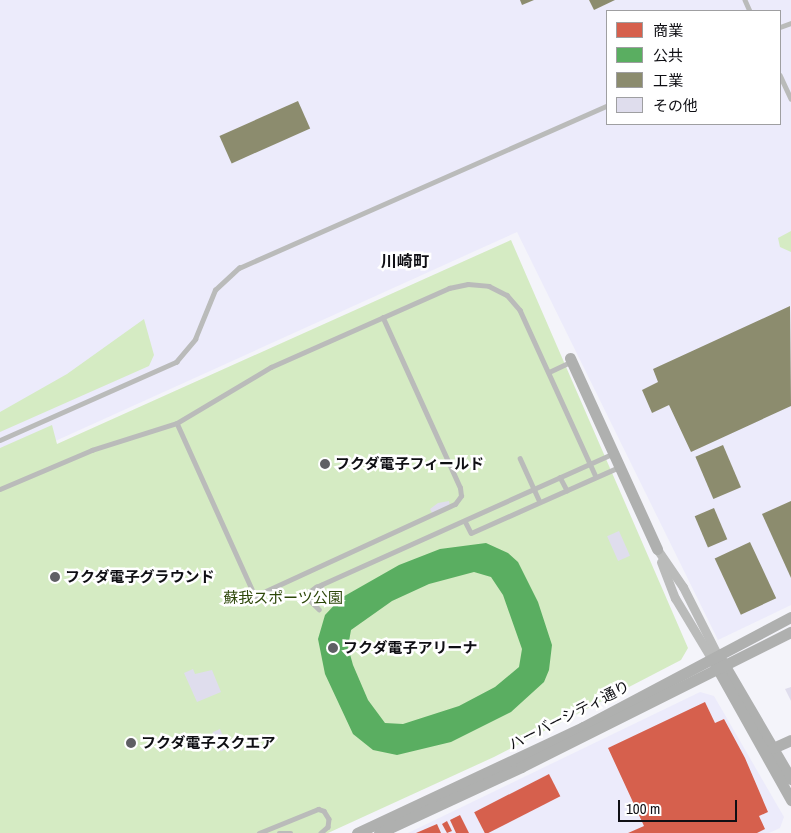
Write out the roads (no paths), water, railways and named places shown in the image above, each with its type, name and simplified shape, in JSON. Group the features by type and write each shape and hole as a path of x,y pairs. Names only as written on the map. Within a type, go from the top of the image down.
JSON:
{"street":[{"path":"571,360 657,549 672,592 774,748 791,779"},
{"path":"657,549 683,587 715,657"},
{"path":"672,592 675,586 683,587"},
{"name":"ハーバーシティ通り","path":"357,833 583,727 791,617"},
{"name":"ハーバーシティ通り","path":"379,833 521,768 791,632"},
{"path":"722,667 791,800"},
{"path":"774,748 791,740"}],"lane":[{"path":"781,77 791,99"},
{"path":"0,440 176,362 195,339 215,290 239,268 606,106"},
{"path":"0,489 92,450 177,423 271,367 449,288 468,284 489,286 507,295 520,310 596,477"},
{"path":"177,423 255,596 455,504 461,496 460,488 383,318"},
{"path":"549,372 571,360"},
{"path":"319,610 311,605 308,596 322,584 614,453"},
{"path":"520,458 540,502"},
{"path":"465,521 471,534 620,466"},
{"path":"560,477 567,490"},
{"path":"322,584 320,593 325,600"},
{"path":"259,833 318,809 329,819 328,827 322,833"},
{"path":"279,833 291,833"}],"place":[{"name":"フクダ電子フィールド","path":"325,464"},
{"name":"フクダ電子グラウンド","path":"55,577"},
{"name":"フクダ電子アリーナ","path":"333,648"},
{"name":"フクダ電子スクエア","path":"131,743"}],"district":[{"name":"川崎町","path":"405,261"}],"park label":[{"name":"蘇我スポーツ公園","path":"283,598"}]}
